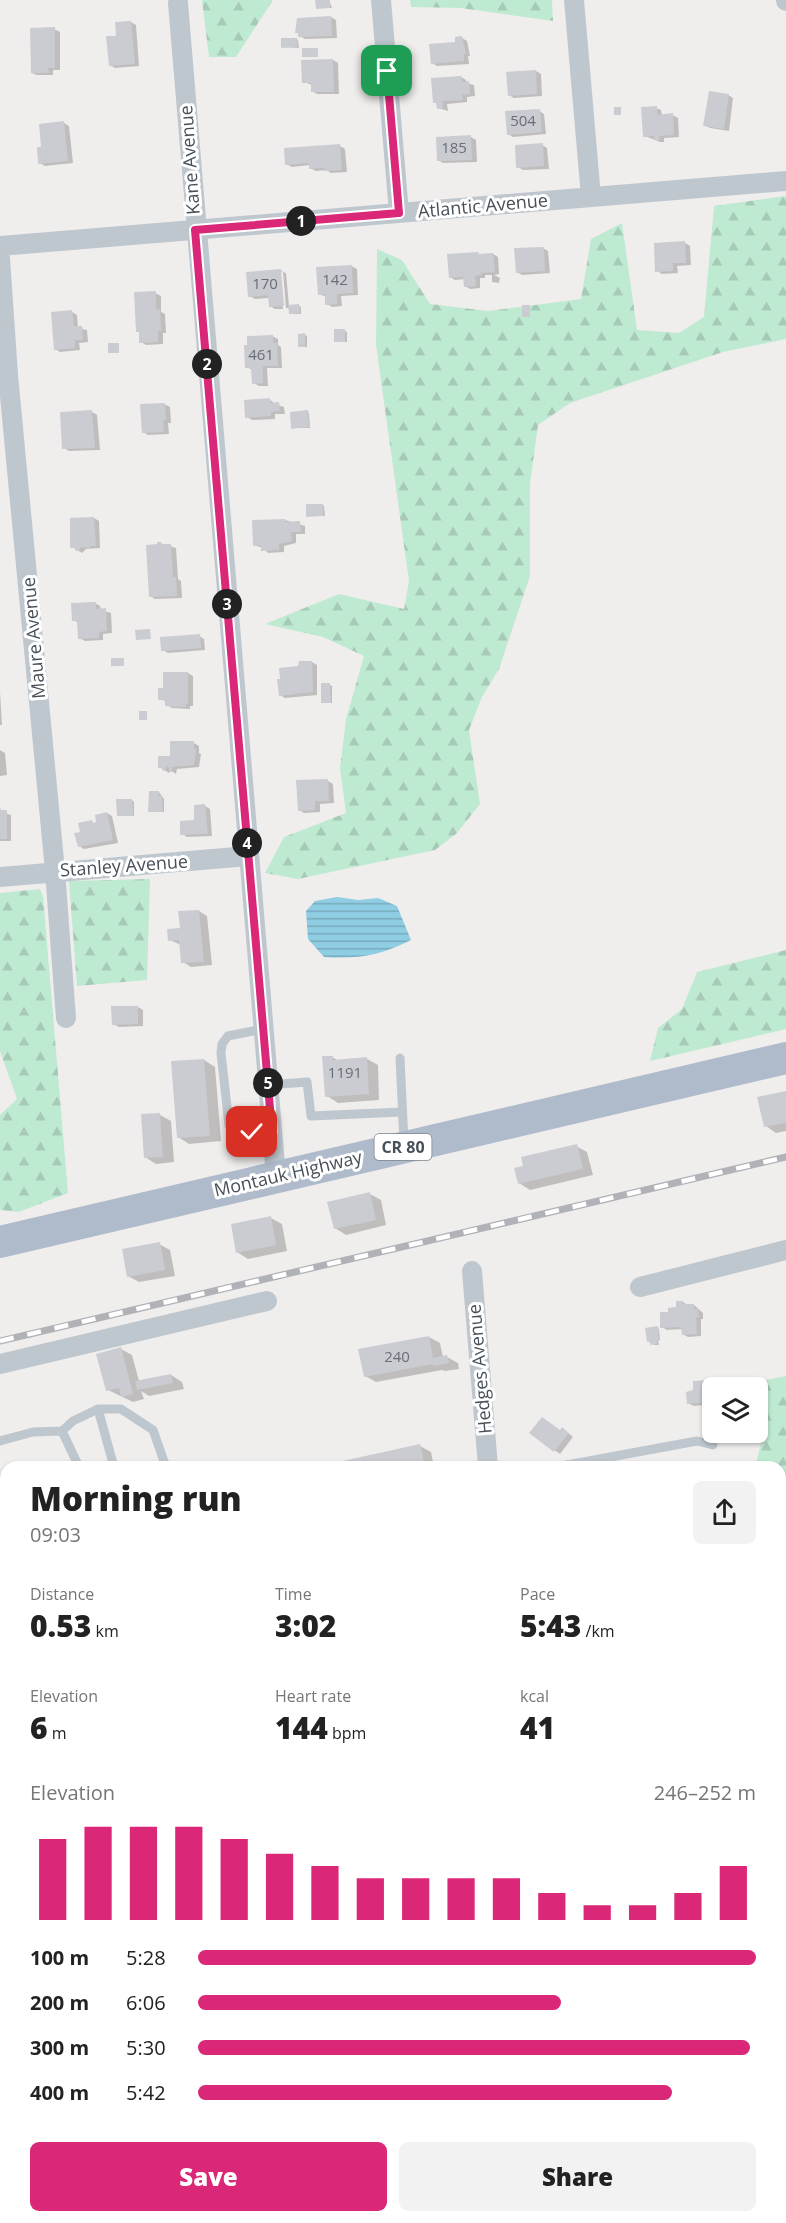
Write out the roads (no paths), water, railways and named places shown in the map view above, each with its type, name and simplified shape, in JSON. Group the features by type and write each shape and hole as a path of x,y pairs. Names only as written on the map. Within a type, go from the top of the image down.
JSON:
{"main road":[{"name":"Montauk Highway","path":"0,1242 786,1058"}],"street":[{"path":"381,0 399,213"},
{"path":"574,0 591,197"},
{"name":"Kane Avenue","path":"178,3 195,230 276,1177"},
{"name":"Atlantic Avenue","path":"0,246 786,181"},
{"name":"Maure Avenue","path":"0,258 8,375 55,871 66,1018"},
{"name":"Stanley Avenue","path":"0,877 248,856"},
{"path":"640,1287 786,1250"},
{"name":"Hedges Avenue","path":"472,1271 488,1461"},
{"path":"0,1364 267,1301"}],"lane":[{"path":"263,1029 228,1036 222,1044 221,1053 229,1125 240,1132 272,1132"},
{"path":"400,1058 404,1147"},
{"path":"268,1086 307,1082 311,1116 402,1112"},
{"path":"98,1409 112,1461"},
{"path":"0,1441 33,1432 62,1431 73,1420 98,1409 121,1409 153,1430 164,1461"},
{"path":"62,1431 76,1461"},
{"path":"589,1461 697,1441 713,1445"}],"water":[{"path":"337,897 358,900 378,898 397,906 411,940 389,950 369,955 324,957 308,939 306,911 315,901"}],"railway":[{"path":"0,1341 786,1157"}]}
